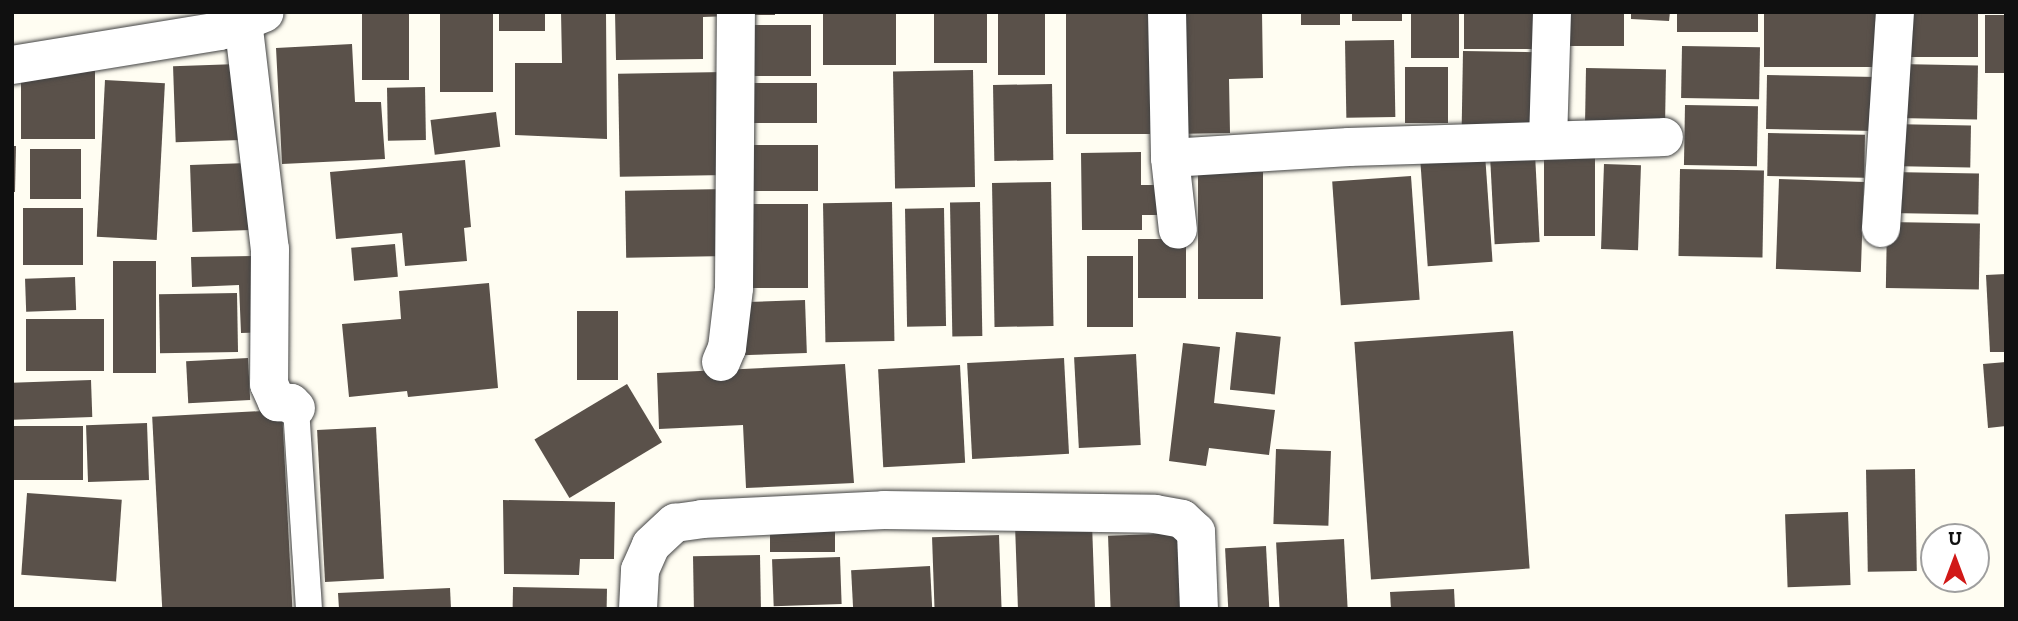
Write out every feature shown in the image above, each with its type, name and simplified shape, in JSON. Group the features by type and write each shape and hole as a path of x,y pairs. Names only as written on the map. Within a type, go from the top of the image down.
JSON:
{"street":[{"path":"722,362 727,348 734,288 736,12"},
{"path":"1167,12 1170,158 1178,230"},
{"path":"1548,141 1552,12"},
{"path":"1881,228 1895,12"},
{"path":"12,65 220,32 250,16 270,249 269,384 277,402 291,404 296,408"},
{"path":"1170,158 1349,146 1664,137"},
{"path":"638,609 640,570 651,544 675,523 702,519 884,510 1155,514 1182,519 1196,531 1199,609"}],"lane":[{"path":"296,408 309,609"}],"building":[{"path":"362,12 409,12 409,80 362,80"},
{"path":"440,12 493,12 493,92 440,92"},
{"path":"499,12 545,12 545,31 499,31"},
{"path":"561,12 606,12 607,139 515,135 515,63 562,63"},
{"path":"615,12 730,12 730,16 703,17 703,59 616,60"},
{"path":"741,12 775,12 775,15 741,15"},
{"path":"823,12 896,12 896,65 823,65"},
{"path":"934,12 987,12 987,63 934,63"},
{"path":"998,12 1045,12 1045,75 998,75"},
{"path":"1066,12 1150,12 1150,134 1066,134"},
{"path":"1173,12 1262,12 1263,78 1229,79 1230,133 1174,134"},
{"path":"1301,12 1340,12 1340,25 1301,25"},
{"path":"1352,12 1402,12 1402,21 1352,21"},
{"path":"1411,12 1459,12 1459,58 1411,58"},
{"path":"1464,12 1543,12 1543,49 1464,49"},
{"path":"1570,12 1624,12 1624,46 1570,46"},
{"path":"1631,12 1670,12 1669,21 1631,19"},
{"path":"1677,12 1758,12 1758,32 1677,32"},
{"path":"1764,12 1890,12 1890,67 1764,67"},
{"path":"1904,12 1978,12 1978,57 1904,57"},
{"path":"1985,15 2006,15 2006,73 1985,73"},
{"path":"740,25 811,25 811,76 740,76"},
{"path":"1394,40 1395,117 1346,118 1345,41"},
{"path":"352,44 355,102 381,102 385,159 282,164 276,48"},
{"path":"1682,46 1760,47 1759,99 1681,98"},
{"path":"1463,51 1537,52 1536,133 1462,132"},
{"path":"238,64 241,140 176,142 173,66"},
{"path":"1898,64 1978,65 1977,119 1897,118"},
{"path":"1405,67 1448,67 1448,123 1405,123"},
{"path":"1586,68 1666,69 1665,122 1585,121"},
{"path":"973,70 975,187 895,188 893,71"},
{"path":"21,71 95,71 95,139 21,139"},
{"path":"725,72 727,175 620,177 618,74"},
{"path":"1767,75 1877,77 1876,131 1766,129"},
{"path":"105,80 165,83 157,240 97,237"},
{"path":"747,83 817,83 817,123 747,123"},
{"path":"1052,84 1053,160 994,161 993,85"},
{"path":"425,87 426,140 388,141 387,88"},
{"path":"1685,105 1758,106 1757,166 1684,165"},
{"path":"496,112 500,147 435,155 430,120"},
{"path":"1889,124 1971,125 1970,167 1888,166"},
{"path":"1768,133 1865,135 1864,178 1767,176"},
{"path":"1544,144 1595,144 1595,236 1544,236"},
{"path":"744,145 818,145 818,191 744,191"},
{"path":"12,146 16,146 15,192 12,192"},
{"path":"30,149 81,149 81,199 30,199"},
{"path":"1141,152 1141,185 1170,185 1171,215 1142,215 1142,230 1082,230 1081,153"},
{"path":"1485,154 1493,262 1428,266 1420,159"},
{"path":"1535,154 1540,242 1495,244 1490,156"},
{"path":"465,160 471,227 464,228 467,261 405,266 402,233 336,239 330,172"},
{"path":"248,163 250,230 192,232 190,165"},
{"path":"1604,164 1641,165 1638,250 1601,249"},
{"path":"1680,169 1764,170 1762,257 1678,256"},
{"path":"1198,172 1263,172 1263,299 1198,299"},
{"path":"1890,172 1979,174 1978,215 1889,213"},
{"path":"1411,176 1420,300 1341,305 1332,182"},
{"path":"1779,179 1864,182 1861,272 1776,269"},
{"path":"1051,182 1054,326 995,327 992,183"},
{"path":"727,189 728,256 626,258 625,191"},
{"path":"892,202 894,341 825,342 823,203"},
{"path":"980,202 982,336 952,337 950,203"},
{"path":"744,204 808,204 808,288 744,288"},
{"path":"23,208 83,208 83,265 23,265"},
{"path":"944,208 946,326 907,327 905,209"},
{"path":"1887,222 1980,224 1979,290 1886,288"},
{"path":"1138,239 1186,239 1186,298 1138,298"},
{"path":"395,244 398,277 354,281 351,248"},
{"path":"253,256 266,332 241,333 239,285 192,287 191,257"},
{"path":"1087,256 1133,256 1133,327 1087,327"},
{"path":"113,261 156,261 156,373 113,373"},
{"path":"2006,274 2006,352 1990,352 1986,275"},
{"path":"75,277 76,310 26,312 25,279"},
{"path":"489,283 498,388 408,397 407,391 349,397 342,324 401,319 399,291"},
{"path":"237,293 238,352 160,353 159,294"},
{"path":"805,300 807,353 741,355 739,302"},
{"path":"577,311 618,311 618,380 577,380"},
{"path":"26,319 104,319 104,371 26,371"},
{"path":"1513,331 1530,568 1371,580 1354,342"},
{"path":"1236,332 1281,337 1275,394 1230,390"},
{"path":"1183,343 1220,347 1214,403 1275,410 1269,455 1209,448 1206,466 1169,461"},
{"path":"1136,354 1141,445 1079,448 1074,357"},
{"path":"248,358 250,400 188,403 186,361"},
{"path":"1064,358 1069,454 972,459 967,363"},
{"path":"2006,362 2006,426 1988,428 1983,364"},
{"path":"845,364 854,483 746,488 743,425 659,429 657,373"},
{"path":"960,365 965,463 883,467 878,369"},
{"path":"91,380 92,417 13,420 12,383"},
{"path":"627,384 662,442 569,498 534,440"},
{"path":"282,410 292,609 162,609 152,417"},
{"path":"147,423 149,480 88,482 86,425"},
{"path":"12,426 83,426 83,480 12,480"},
{"path":"376,427 384,579 325,582 317,430"},
{"path":"1276,449 1331,451 1328,526 1273,524"},
{"path":"1915,469 1917,571 1868,572 1866,470"},
{"path":"27,493 122,500 116,581 21,575"},
{"path":"503,500 615,502 614,559 580,559 579,575 504,574"},
{"path":"1848,512 1851,585 1788,587 1785,514"},
{"path":"770,519 835,519 835,552 770,552"},
{"path":"1092,523 1095,609 1018,609 1015,526"},
{"path":"1186,533 1189,609 1111,609 1108,536"},
{"path":"999,535 1002,609 935,609 932,537"},
{"path":"1344,539 1348,609 1280,609 1276,543"},
{"path":"1266,546 1269,609 1228,609 1225,548"},
{"path":"760,555 761,609 694,609 693,556"},
{"path":"840,557 842,604 774,606 772,559"},
{"path":"930,566 932,609 853,609 851,570"},
{"path":"513,587 607,589 607,609 513,609"},
{"path":"450,588 451,609 339,609 338,593"},
{"path":"1454,589 1455,609 1391,609 1390,592"}]}
